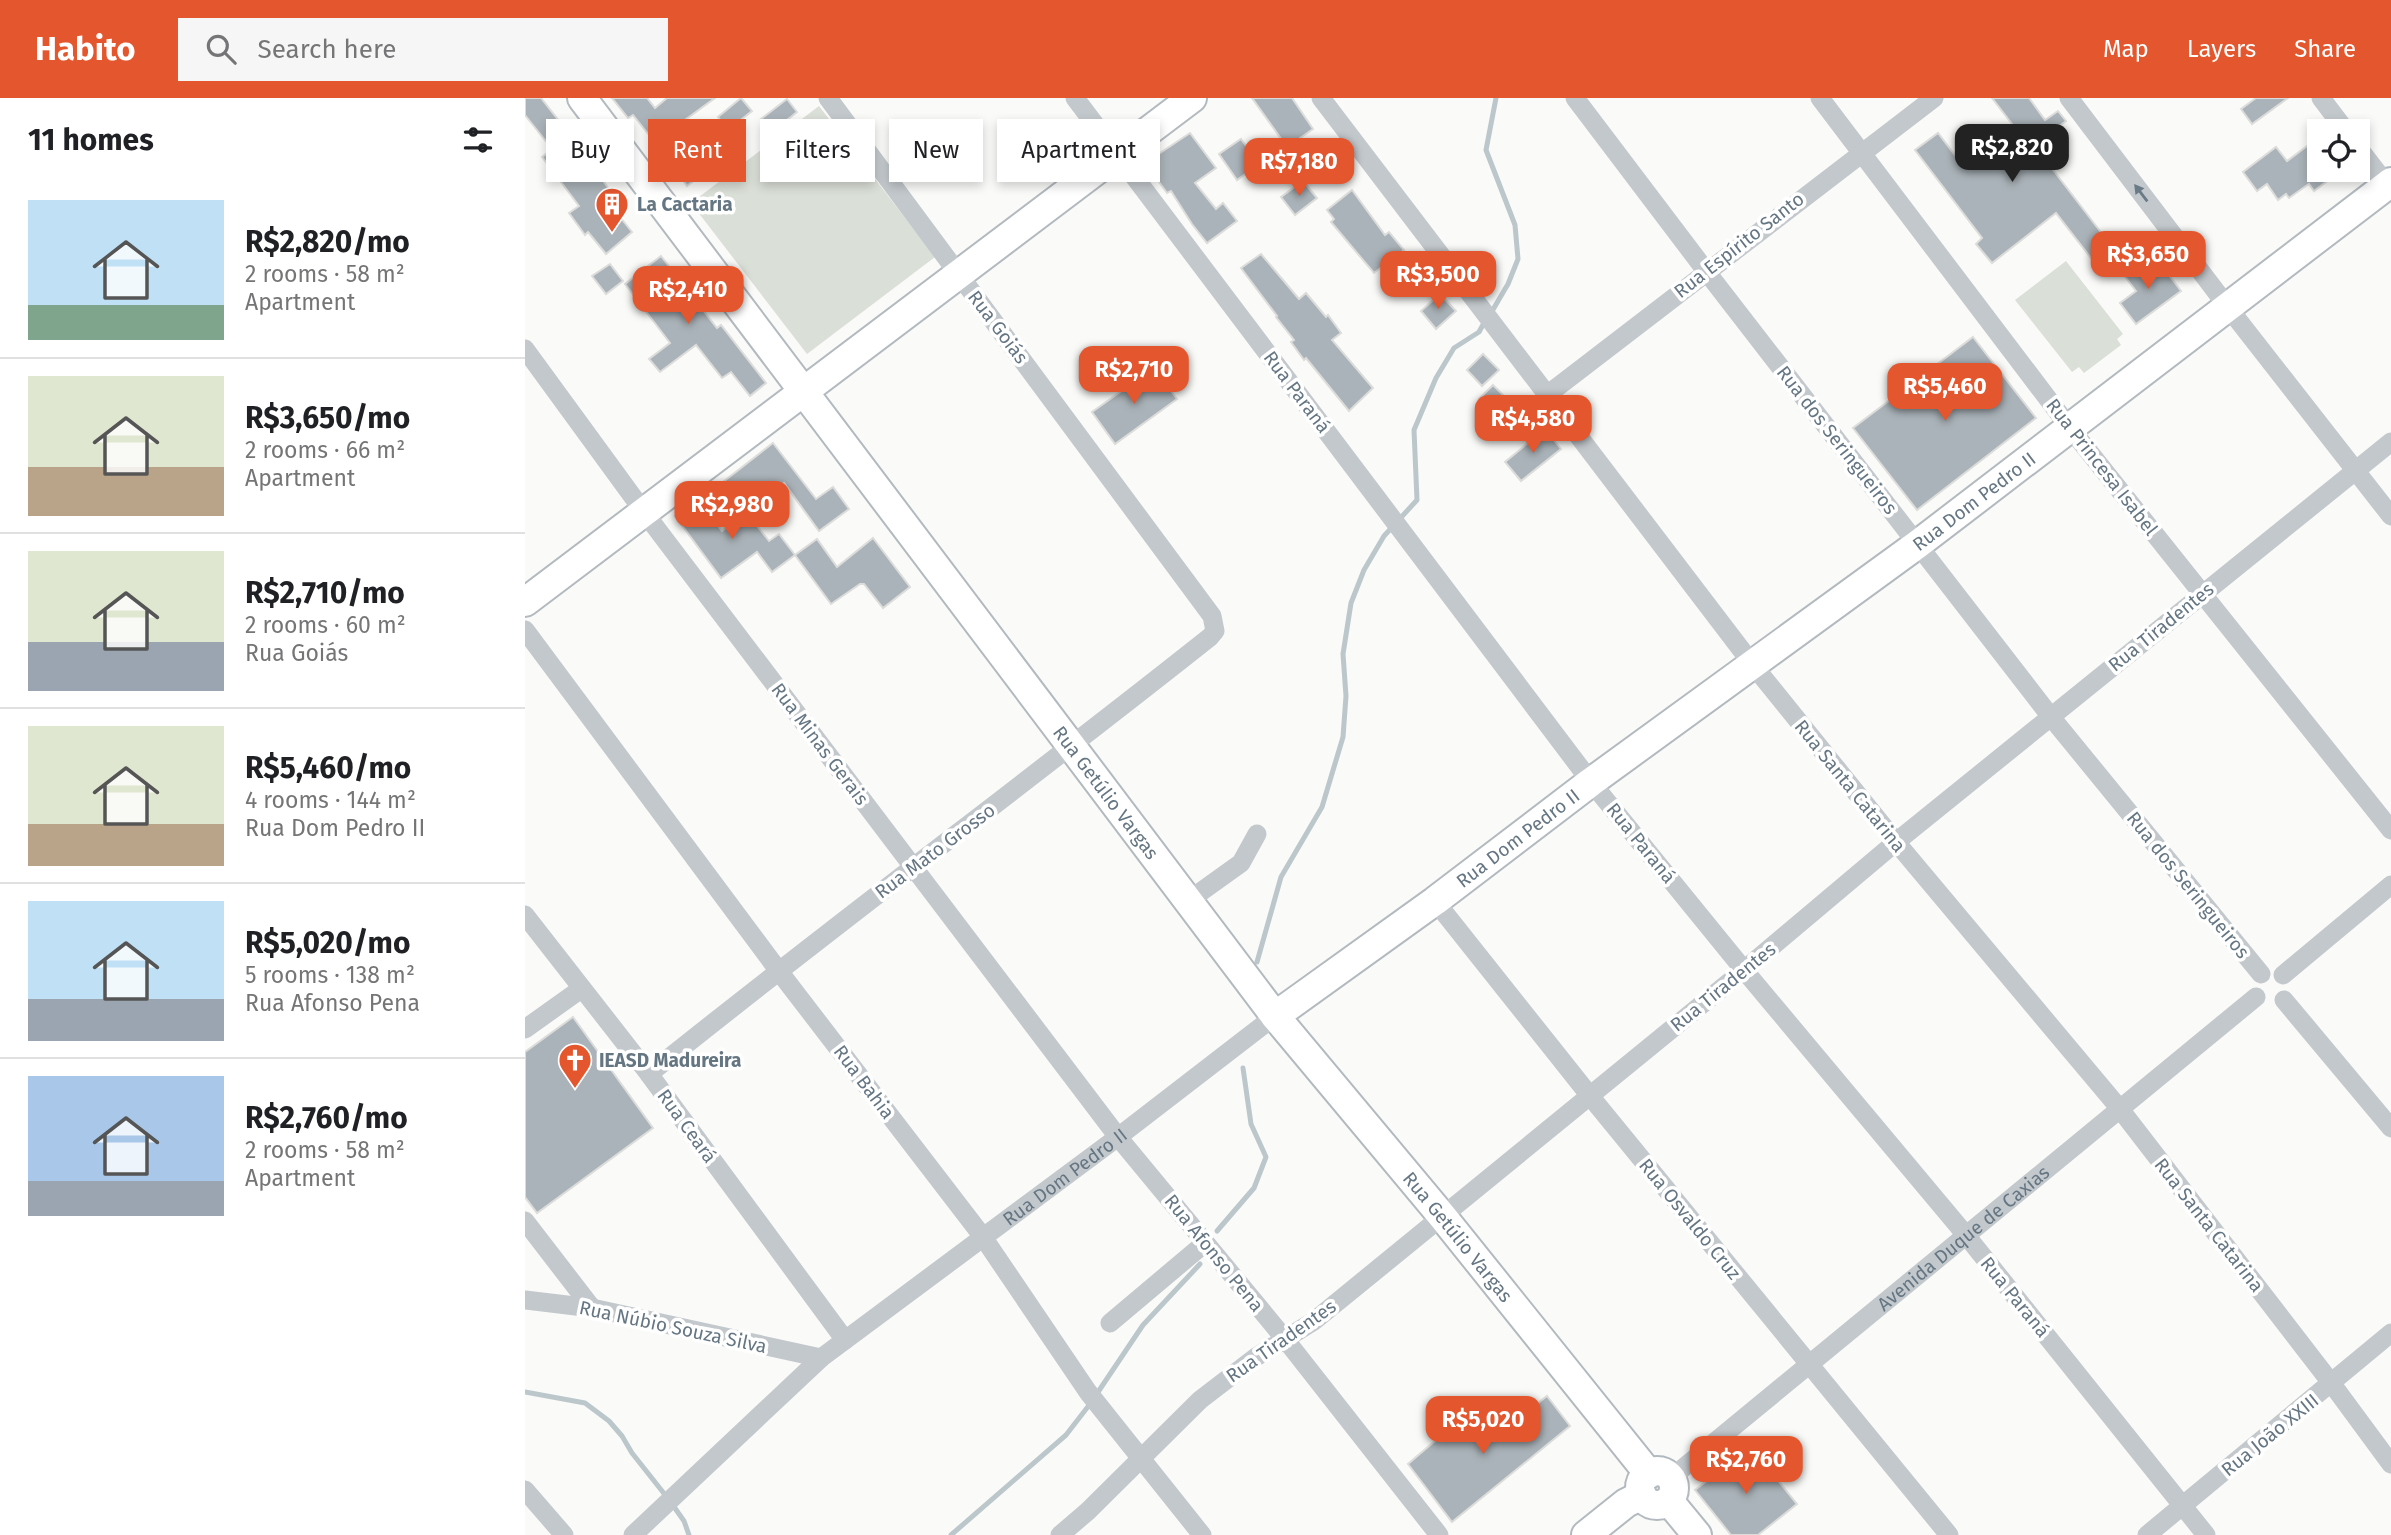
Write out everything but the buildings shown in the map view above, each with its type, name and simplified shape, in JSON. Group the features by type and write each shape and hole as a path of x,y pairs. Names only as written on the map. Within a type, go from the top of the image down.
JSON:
{"street":[{"name":"Rua Getúlio Vargas","path":"582,98 1275,1016 1442,1216 1656,1490 1697,1535"},
{"name":"Rua Goiás","path":"828,98 1212,616 1215,626"},
{"name":"Rua Paraná","path":"1075,98 1091,119"},
{"path":"1160,122 1192,98"},
{"name":"Rua Santa Catarina","path":"1321,98 1753,665 1896,842 2120,1109 2391,1464"},
{"name":"Rua dos Seringueiros","path":"1575,98 2051,717 2261,974"},
{"name":"Rua Princesa Isabel","path":"1820,98 2070,428 2391,830"},
{"name":"Rua Espírito Santo","path":"1546,395 1934,98"},
{"path":"2069,98 2391,516"},
{"path":"2321,98 2337,119"},
{"path":"2370,162 2390,186"},
{"path":"525,602 1081,182"},
{"name":"Rua Paraná","path":"1139,182 1591,782 1965,1234 2206,1535"},
{"name":"Rua Dom Pedro II","path":"633,1535 821,1358 1118,1137 1275,1016 1918,544 2227,306 2390,186"},
{"name":"Rua Minas Gerais","path":"525,349 644,512 1118,1137"},
{"name":"Rua Tiradentes","path":"1060,1535 1088,1511 1200,1400 1256,1357 1314,1321 1744,970 1896,842 2391,442"},
{"name":"Rua Mato Grosso","path":"649,1074 778,970 1071,748 1210,637 1215,626"},
{"name":"Rua Bahia","path":"525,629 778,970 983,1237 1094,1400 1202,1535"},
{"path":"1188,901 1241,863 1257,834"},
{"path":"2283,975 2391,885"},
{"name":"Rua Osvaldo Cruz","path":"1435,901 1590,1096 1949,1535"},
{"name":"Rua Ceará","path":"525,915 649,1074 845,1340"},
{"path":"2273,971 2283,975 2289,989 2284,1000 2279,1004 2266,1005 2256,997 2254,985 2261,974 2273,971"},
{"path":"525,1030 581,989"},
{"name":"Avenida Duque de Caxias","path":"1615,1535 1637,1516 1656,1490 2256,997"},
{"path":"2284,1000 2391,1128"},
{"name":"Rua Afonso Pena","path":"1118,1137 1285,1339 1439,1535"},
{"path":"525,1221 592,1308"},
{"path":"1110,1323 1205,1243"},
{"name":"Rua Núbio Souza Silva","path":"525,1300 592,1308 821,1358"},
{"name":"Rua João XXIII","path":"2147,1535 2391,1333"},
{"path":"525,1490 564,1535"},
{"name":"Avenida Duque de Caxias","path":"1586,1535 1626,1503 1656,1490"}],"shaded area":[{"path":"819,106 829,119 802,119"},
{"path":"760,151 760,182 875,182 875,179 935,257 807,354 691,203 719,182 746,182 746,161"},
{"path":"2066,261 2123,334 2117,339 2121,345 2084,373 2079,367 2072,372 2015,300"}],"waterway":[{"path":"1491,313 1508,284 1518,259 1515,225 1486,150 1496,98"},
{"path":"1257,962 1281,877 1322,807 1343,737 1346,696 1343,654 1351,603 1364,570 1384,536 1417,500 1414,430 1436,378 1454,348 1479,332 1485,321"},
{"path":"1217,1231 1254,1188 1266,1157 1251,1124 1243,1068"},
{"path":"1096,1395 1143,1325 1200,1264"},
{"path":"525,1392 585,1403 609,1421 666,1496"},
{"path":"951,1535 1066,1435 1090,1404"},
{"path":"672,1504 684,1521 689,1535"}],"place":[{"name":"La Cactaria","path":"612,234"},
{"name":"IEASD Madureira","path":"575,1090"}]}
